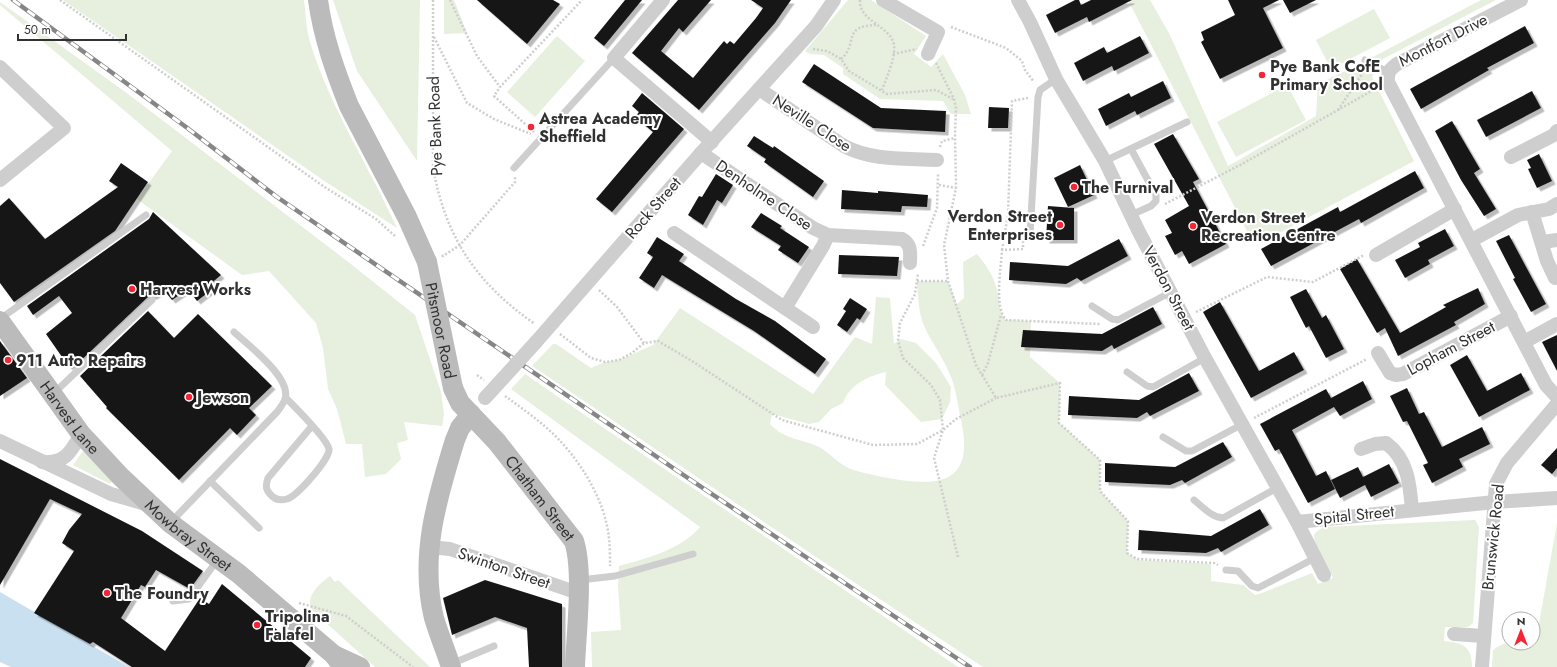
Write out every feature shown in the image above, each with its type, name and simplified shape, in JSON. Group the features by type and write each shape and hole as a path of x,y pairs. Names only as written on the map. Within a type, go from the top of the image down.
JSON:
{"street":[{"name":"Pitsmoor Road","path":"318,0 329,54 349,106 415,232 427,262 453,388 460,403 471,414"},
{"name":"Rock Street","path":"471,414 544,333 701,153 816,26 834,0"},
{"path":"883,0 938,32 928,54"},
{"name":"Verdon Street","path":"1018,0 1030,22 1056,79 1105,161 1131,215 1205,358 1241,425 1297,522 1324,575"},
{"name":"Montfort Drive","path":"1388,77 1397,64 1521,0"},
{"path":"662,1 614,58 712,142"},
{"path":"0,67 64,128 0,180"},
{"name":"Lopham Street","path":"1388,77 1546,385 1557,397"},
{"name":"Neville Close","path":"759,88 844,146 858,153 869,156 937,160"},
{"path":"1511,157 1556,135"},
{"name":"Denholme Close","path":"701,153 812,228 828,235 902,239 908,242 914,267"},
{"path":"1472,240 1518,215 1549,209 1557,204"},
{"path":"1376,255 1455,210"},
{"path":"1532,212 1543,242 1547,261 1555,278"},
{"path":"674,233 813,327"},
{"name":"Denholme Close","path":"785,308 823,246 828,235"},
{"path":"1543,242 1557,240"},
{"name":"Lopham Street","path":"1378,354 1390,373 1396,375 1403,374 1511,316"},
{"name":"Harvest Lane","path":"0,320 81,434 149,505"},
{"path":"1524,342 1557,324"},
{"name":"Brunswick Road","path":"1482,667 1483,636 1496,484 1507,463 1557,404"},
{"path":"451,666 434,618 429,576 428,547 433,518 455,440 460,428 471,414"},
{"name":"Chatham Street","path":"471,414 497,442 570,535 576,547 578,586 575,667"},
{"path":"42,462 54,462 69,454 81,434"},
{"name":"Mowbray Street","path":"0,441 111,494 149,505 170,523 239,574 338,661 360,667"},
{"name":"Spital Street","path":"1361,449 1375,444 1386,443 1392,447 1409,475 1412,510"},
{"name":"Spital Street","path":"1297,522 1495,502 1557,498"},
{"name":"Swinton Street","path":"428,547 450,549 578,586"},
{"path":"1454,634 1483,636"}],"lane":[{"path":"514,168 614,58"},
{"path":"1367,62 1388,77"},
{"path":"1030,234 1039,94 1056,79"},
{"path":"1105,161 1187,122"},
{"path":"1131,149 1156,195 1156,201 1151,206 1131,215"},
{"path":"0,320 146,215"},
{"path":"1092,306 1112,319 1118,320 1171,292"},
{"path":"52,395 152,300"},
{"path":"234,332 279,374 285,387 286,398 327,442 328,455 324,463 291,497 280,500 273,497 267,491 266,485 268,478 312,426"},
{"path":"1127,372 1147,386 1153,387 1205,358"},
{"path":"170,523 277,412 286,398"},
{"path":"1163,437 1186,451 1192,451 1241,425"},
{"path":"210,481 259,528"},
{"path":"1194,500 1210,513 1223,518 1278,488"},
{"path":"578,586 693,554"},
{"path":"1226,570 1238,571 1252,586 1258,588 1315,558"},
{"path":"172,601 189,598 218,559"},
{"path":"451,666 494,646"}],"path":[{"path":"60,0 323,186 376,219 397,237"},
{"name":"Pye Bank Road","path":"433,0 434,167 444,207 460,245 472,265 489,286 504,301 544,333 591,358 605,362 619,360 632,353 644,343"},
{"path":"450,0 477,56 500,87"},
{"path":"541,138 494,96 500,87 582,0"},
{"path":"860,0 864,13 888,34 894,45 893,54 882,90"},
{"path":"841,59 847,54 852,36 857,28 866,25 877,25"},
{"path":"938,32 945,25 1006,48 1022,61 1025,70 1039,94 1012,101 1008,214 1002,250 1001,314 988,363 982,374"},
{"path":"433,36 467,103 494,119 541,138"},
{"path":"795,49 817,49 827,51 841,59 849,70 887,94 936,90 954,99"},
{"path":"893,54 912,49 920,50 928,54 933,58 954,99 956,108 956,188 944,245 948,281 976,365 996,398"},
{"path":"1338,110 1367,62"},
{"path":"1156,201 1160,207 1242,164 1338,110 1388,77"},
{"path":"922,249 937,208 939,185 937,160 942,141 955,138"},
{"path":"460,245 515,182 514,168"},
{"path":"939,185 956,188"},
{"path":"1002,250 1023,250 1023,234 1030,234"},
{"path":"1184,317 1267,277 1313,282 1364,254 1376,255"},
{"path":"914,267 918,281 915,294 900,323 898,342 903,358 931,385 940,400 943,430 934,458 958,557"},
{"path":"589,281 617,307 644,343 658,340 782,420 873,445 917,444 943,430 956,419 996,398 1060,383 1059,423 1100,460 1100,491 1128,521 1127,553 1137,559 1214,563 1226,570"},
{"path":"918,281 948,281"},
{"path":"1001,314 1006,320 1105,325 1118,320"},
{"path":"1241,425 1378,354"},
{"path":"477,375 489,384"},
{"path":"501,393 553,434 568,449 590,481 601,508 609,537 611,576"},
{"path":"276,606 301,603 346,616 413,667"}],"green space":[{"path":"63,0 304,0 309,37 318,66 339,114 397,228 323,180"},
{"path":"333,0 420,0 417,161 357,71"},
{"path":"444,0 454,0 467,33 444,34"},
{"path":"848,0 871,0 926,36 914,54 931,67 943,54 965,95 971,114 951,114 943,101 880,99 843,74 843,68 824,55 810,54 805,51"},
{"path":"1128,0 1150,0 1170,35 1228,166 1316,116 1318,84 1356,66 1481,0 1496,0 1381,60 1372,77 1414,161 1259,244 1254,235 1250,237"},
{"path":"0,2 128,94 347,261 415,315 441,392 444,414 442,426 404,422 408,440 397,443 401,459 386,474 365,477 362,444 346,444 337,409 328,389 323,348 316,323 269,271 242,275 137,199 172,151 0,5"},
{"path":"1374,9 1390,38 1331,69 1316,40"},
{"path":"557,36 585,61 535,117 507,92"},
{"path":"1287,85 1306,120 1236,157 1217,122"},
{"path":"977,254 992,275 996,285 1000,309 1003,317 1006,320 1031,321 1030,357 1060,383 1059,423 1100,460 1100,491 1128,521 1127,553 1138,560 1211,564 1211,581 1243,585 1255,595 1312,573 1318,584 1333,578 1315,543 1314,535 1324,527 1475,520 1479,527 1473,623 1468,627 1445,627 1444,641 1456,643 1465,647 1470,654 1472,667 983,667 828,565 532,366 553,344 556,344 591,368 605,362 619,360 653,345 680,308 813,394 855,337 872,344 876,297 890,298 894,344 901,339 916,343 936,363 951,387 950,402 942,419 921,422 885,385 886,372 866,379 854,386 843,403 831,409 819,422 809,424 772,414 770,424 782,434 821,448 840,463 852,469 868,474 902,480 919,482 934,481 947,477 957,470 962,459 964,442 956,394 950,374 925,329 921,318 918,302 917,281 948,281 957,304 964,298 963,262"},
{"path":"525,374 958,667 592,667 591,632 621,630 618,586 619,566 663,552 683,542 700,527 511,389"},
{"path":"83,451 113,480 110,484 73,465"},
{"path":"1557,523 1557,667 1492,667 1493,650 1501,646 1501,651 1541,651 1541,612"},
{"path":"330,576 335,582 338,580 430,667 375,667 313,611 310,606 311,596 314,591"}],"water":[{"path":"0,592 129,667 11,667 0,662"}],"building":[{"path":"477,0 553,0 560,4 527,44"},
{"path":"625,0 642,0 604,46 594,38"},
{"path":"678,0 711,0 683,32 679,28 661,51 693,78 724,41 727,44 730,41 734,44 756,18 763,8 751,0 791,0 775,23 699,110 632,53"},
{"path":"1075,0 1079,0 1081,5 1091,0 1132,0 1089,22 1087,17 1055,33 1046,15"},
{"path":"1228,0 1279,0 1263,8 1283,48 1220,79 1201,42 1204,40 1201,32 1235,15"},
{"path":"1283,0 1316,0 1290,13"},
{"path":"1525,26 1534,43 1487,68 1489,70 1421,109 1410,89"},
{"path":"1140,36 1149,53 1114,71 1112,66 1083,81 1074,63 1104,47 1107,53"},
{"path":"814,64 881,108 946,111 945,132 873,128 802,82"},
{"path":"1163,81 1171,98 1137,115 1135,111 1106,126 1098,109 1129,93 1131,97"},
{"path":"1532,91 1541,108 1486,137 1477,120"},
{"path":"642,93 684,129 612,212 596,199 653,132 635,117 639,112 632,106"},
{"path":"989,107 1009,108 1008,128 988,128"},
{"path":"1452,121 1480,169 1474,173 1496,209 1484,216 1461,180 1435,131"},
{"name":"Verdon Street Recreation Centre","path":"1173,134 1199,179 1193,182 1226,244 1189,264 1182,251 1175,255 1165,236 1172,233 1165,220 1189,206 1154,144"},
{"path":"754,136 773,148 774,146 824,181 813,197 764,162 766,159 747,146"},
{"path":"1539,154 1552,181 1537,188 1528,169 1531,168 1527,160"},
{"path":"121,163 148,182 115,231 14,302 0,283 0,206 9,198 45,239 118,187 109,181"},
{"name":"The Furnival","path":"1080,165 1094,195 1068,207 1054,178"},
{"path":"1415,171 1424,188 1361,223 1359,219 1271,266 1261,249 1338,207 1340,212"},
{"path":"716,174 733,185 722,203 717,200 703,225 688,215 699,196 702,197"},
{"path":"842,190 928,195 927,207 902,206 901,212 841,209"},
{"name":"Verdon Street Enterprises","path":"1048,206 1074,208 1074,240 1046,240"},
{"name":"Harvest Works","path":"153,212 221,275 208,286 210,291 197,301 188,289 172,300 163,289 154,296 149,296 73,368 71,365 69,367 46,334 72,313 59,296 33,315 27,306 149,219"},
{"path":"761,213 782,226 780,228 809,247 798,263 778,250 781,246 751,227"},
{"path":"1445,229 1454,246 1428,260 1430,264 1405,278 1395,260 1420,247 1418,243"},
{"path":"1509,235 1546,304 1531,312 1513,279 1515,278 1496,241"},
{"path":"657,237 684,254 679,261 736,299 775,321 826,359 815,374 754,331 662,275 654,288 639,278 653,257 647,253"},
{"path":"1119,239 1128,256 1081,281 1077,278 1066,284 1009,280 1010,262 1068,266"},
{"path":"839,255 899,257 897,276 838,274"},
{"path":"1357,259 1400,333 1446,307 1443,305 1478,288 1485,304 1454,322 1456,325 1398,356 1385,328 1377,333 1340,269"},
{"path":"1306,289 1322,318 1326,315 1344,349 1326,358 1309,326 1306,328 1290,297"},
{"path":"850,298 867,309 860,320 857,318 847,332 837,325 846,311 843,309"},
{"path":"1220,302 1259,371 1294,352 1304,370 1251,398 1203,312"},
{"path":"1153,307 1162,324 1114,349 1112,345 1102,351 1021,347 1023,330 1102,334"},
{"name":"Jewson","path":"148,311 174,338 198,314 272,386 249,408 256,415 237,435 230,428 179,480 106,408 107,407 80,376"},
{"path":"1557,335 1557,371 1542,342"},
{"name":"911 Auto Repairs","path":"0,341 27,378 0,396"},
{"path":"1467,355 1487,391 1521,373 1530,390 1479,417 1450,365"},
{"path":"1189,373 1199,391 1150,416 1147,412 1137,418 1068,415 1069,396 1139,400"},
{"path":"1363,381 1372,399 1340,416 1334,407 1292,430 1316,476 1326,471 1335,489 1308,503 1279,449 1275,451 1260,424 1326,389 1331,398"},
{"path":"1407,388 1419,414 1424,412 1442,447 1482,427 1490,444 1459,459 1463,467 1432,483 1423,465 1428,463 1407,421 1403,422 1390,396"},
{"path":"1223,442 1232,457 1185,483 1182,480 1170,485 1105,482 1105,463 1175,467"},
{"path":"1557,448 1557,468 1552,474 1541,465"},
{"path":"0,459 142,531 203,571 190,589 156,570 145,587 141,585 121,618 165,651 200,598 209,604 222,584 311,658 305,667 132,667 93,642 90,644 34,613 74,551 62,543 69,530 82,514 50,499 0,585"},
{"path":"1389,464 1399,483 1371,497 1365,485 1340,498 1331,480 1358,467 1363,477"},
{"path":"1260,509 1269,525 1221,552 1218,548 1206,553 1138,550 1139,530 1211,536"},
{"path":"485,580 562,604 562,667 529,667 527,628 495,617 452,635 443,598"}],"railway":[{"path":"13,0 186,127 277,197 679,472 970,667"}],"place":[{"name":"Pye Bank CofE Primary School","path":"1262,75"},
{"name":"Astrea Academy Sheffield","path":"531,127"},
{"name":"The Furnival","path":"1074,187"},
{"name":"Verdon Street Enterprises","path":"1060,225"},
{"name":"Verdon Street Recreation Centre","path":"1193,226"},
{"name":"Harvest Works","path":"132,289"},
{"name":"911 Auto Repairs","path":"8,360"},
{"name":"Jewson","path":"189,397"},
{"name":"The Foundry","path":"107,593"},
{"name":"Tripolina Falafel","path":"257,625"}]}
